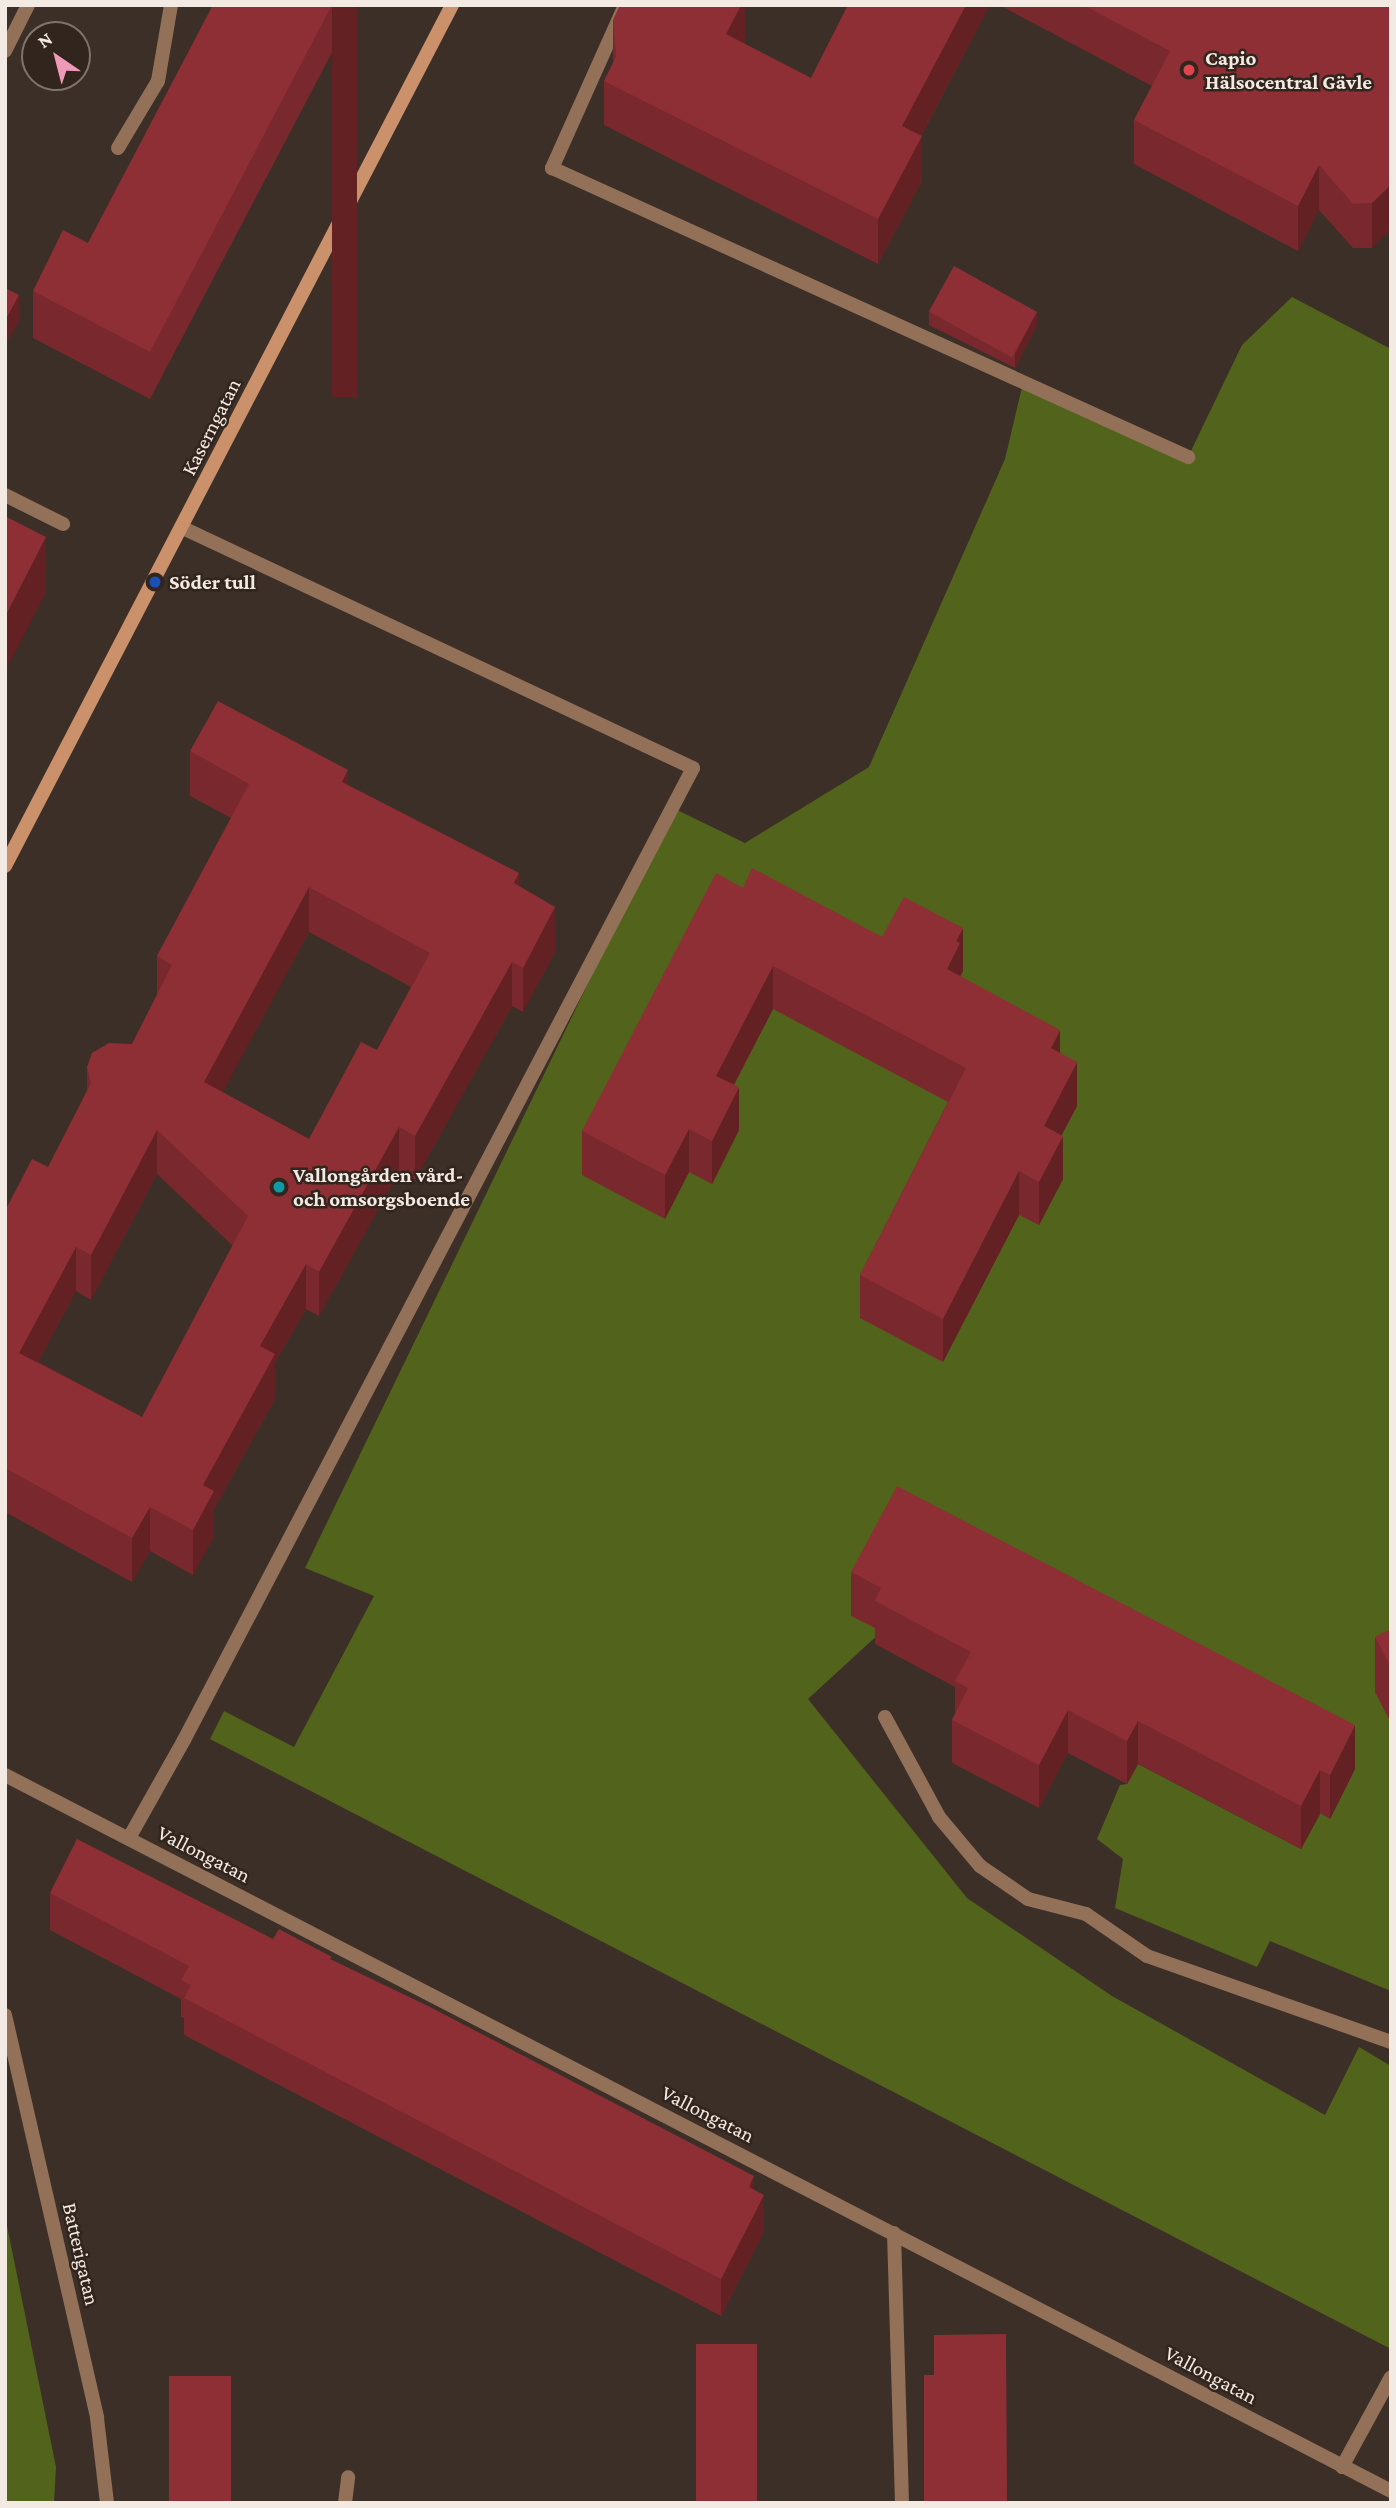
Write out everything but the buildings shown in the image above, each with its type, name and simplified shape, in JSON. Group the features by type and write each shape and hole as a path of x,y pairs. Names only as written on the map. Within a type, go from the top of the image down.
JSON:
{"main road":[{"name":"Kaserngatan","path":"5,866 183,528 452,5"}],"street":[{"path":"5,51 28,5"},
{"path":"118,148 158,81 171,5"},
{"path":"625,5 552,167 1188,457"},
{"path":"5,495 63,524"},
{"path":"129,1838 203,1703 693,768 183,528"},
{"path":"885,1717 939,1817 980,1866 1028,1899 1086,1914 1147,1956 1391,2042"},
{"name":"Vallongatan","path":"5,1775 1391,2491"},
{"name":"Batterigatan","path":"5,2015 97,2418 107,2503"},
{"path":"894,2233 902,2503"},
{"path":"1342,2467 1391,2377"},
{"path":"345,2503 348,2477"}],"green space":[{"path":"1292,297 1391,349 1391,1991 1270,1941 1257,1967 1115,1908 1123,1859 1097,1839 1120,1785 1127,1784 1138,1764 1301,1849 1336,1785 881,1632 808,1699 967,1898 1112,1996 1325,2115 1359,2047 1391,2066 1391,2349 210,1739 224,1711 294,1747 374,1596 305,1568 673,808 745,843 869,767 1005,459 1023,383 1188,457 1242,345"},
{"path":"5,2216 56,2467 54,2503 5,2503"}],"place":[{"name":"Capio Hälsocentral Gävle","path":"1189,70"},
{"name":"Söder tull","path":"155,582"},
{"name":"Vallongården vård- och omsorgsboende","path":"279,1187"}]}
